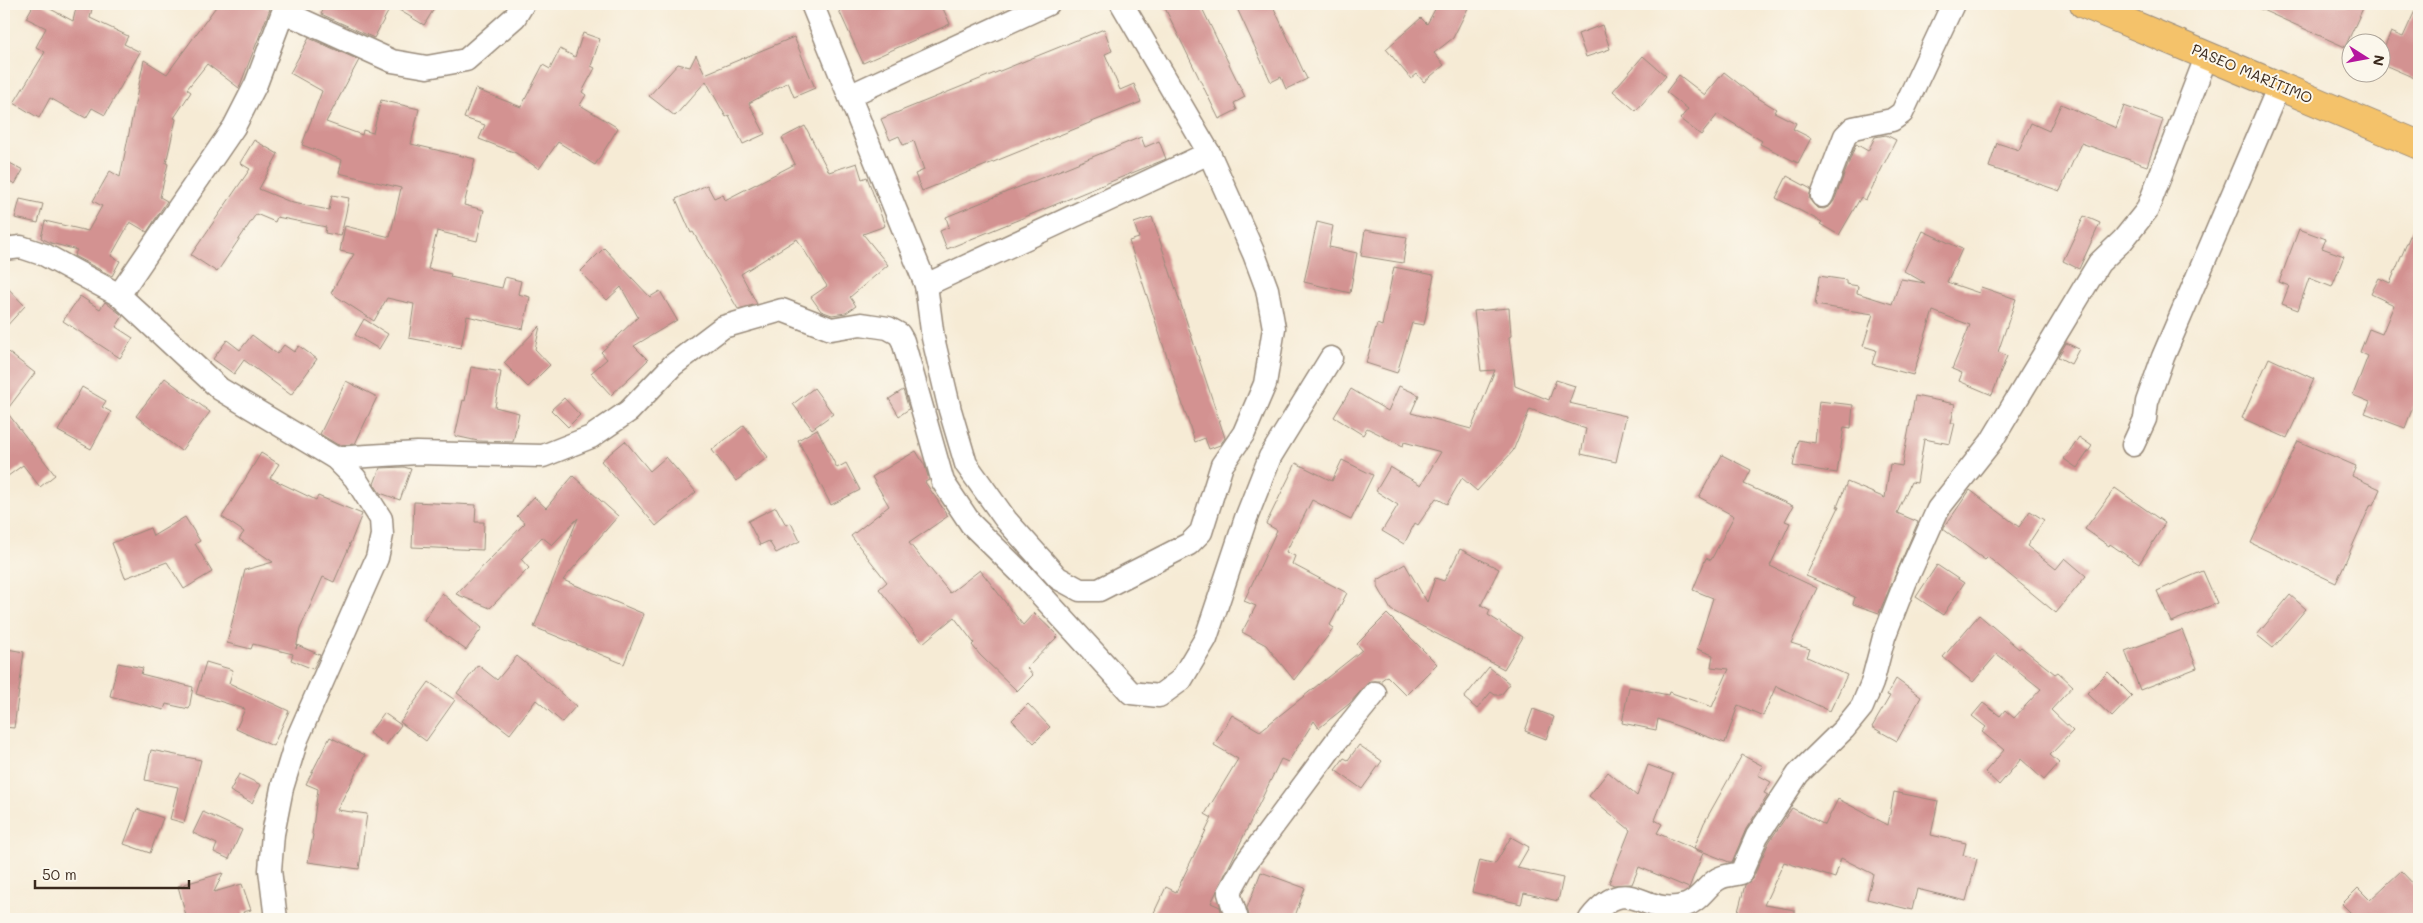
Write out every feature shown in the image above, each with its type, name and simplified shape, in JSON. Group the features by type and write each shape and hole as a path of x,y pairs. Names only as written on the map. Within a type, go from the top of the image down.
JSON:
{"main road":[{"name":"PASEO MARÍTIMO","path":"2084,4 2419,145"}],"street":[{"path":"119,295 234,127 256,84 285,8 392,61 427,67 466,60 515,16 523,4"},
{"path":"812,4 851,95 926,285 933,338 950,410 966,464 1006,520 1058,578 1080,590 1099,590 1189,544 1201,532 1222,465 1244,433 1265,384 1274,328 1267,289 1254,254 1209,153 1122,4"},
{"path":"851,95 1048,4"},
{"path":"1822,196 1845,136 1854,128 1892,120 1902,113 1953,4"},
{"path":"1590,919 1603,903 1621,895 1632,896 1649,904 1666,907 1674,908 1688,904 1719,878 1741,873 1757,836 1798,774 1844,729 1862,707 1872,683 1887,628 1938,509 1991,442 2099,263 2123,240 2147,210 2207,56"},
{"path":"2133,445 2145,419 2147,402 2164,357 2279,86"},
{"path":"926,285 1209,153"},
{"path":"4,249 21,247 45,256 119,295 220,389 335,458 355,478 380,519 382,535 377,558 298,739 282,788 270,870 276,919"},
{"path":"335,458 416,453 544,456 591,437 629,411 673,366 723,327 782,310 831,329 860,324 888,328 899,334 903,341 944,482 971,524 1022,574 1131,692 1159,696 1182,680 1206,638 1246,518 1270,457 1331,358"},
{"path":"1237,919 1229,893 1245,864 1337,740 1375,693"}],"building":[{"path":"34,4 41,4 73,21 77,4 93,4 90,18 128,36 124,44 140,52 105,115 92,108 86,118 50,98 39,118 14,103 45,52 36,47 46,28 26,18"},
{"path":"218,4 257,4 270,9 239,88 207,64 187,89 191,92 174,118 176,119 160,197 167,201 147,232 130,222 111,256 120,261 112,276 74,256 77,250 51,243 41,238 45,221 88,231 102,206 93,201 110,171 120,177 144,60 167,74"},
{"path":"327,4 374,4 388,12 374,38 321,14"},
{"path":"389,4 437,4 424,25"},
{"path":"836,4 941,4 950,24 863,63"},
{"path":"1163,4 1200,4 1245,97 1234,103 1237,110 1219,119"},
{"path":"1235,4 1272,4 1307,79 1286,89 1281,77 1271,82"},
{"path":"1438,4 1470,4 1453,38 1434,53 1444,65 1424,82 1417,74 1411,79 1386,49 1421,18 1427,24"},
{"path":"2249,4 2365,4 2352,32 2340,32 2340,45"},
{"path":"2419,4 2419,80 2390,67 2390,34 2391,32 2403,37"},
{"path":"1602,25 1610,49 1586,57 1578,34"},
{"path":"1104,29 1112,51 1105,54 1120,90 1134,84 1141,102 922,191 915,174 924,170 914,141 903,145 899,136 890,140 881,119"},
{"path":"583,33 600,39 591,66 595,68 582,92 586,95 580,105 618,128 595,165 558,142 539,169 516,153 479,139 485,125 464,118 475,89 521,107 543,65 550,69 560,49 575,57"},
{"path":"794,37 815,88 794,97 788,82 749,103 765,134 743,144 729,115 726,117 706,81 675,116 649,96 678,64 690,67 696,55 705,74"},
{"path":"309,38 359,60 326,122 362,135 363,130 373,133 381,100 419,109 411,144 475,159 464,205 484,210 477,241 437,231 428,269 451,274 450,277 502,288 505,277 521,281 518,294 530,297 523,329 467,316 461,348 409,338 414,304 387,298 374,321 331,293 354,254 340,251 345,226 390,237 401,188 339,173 342,160 302,145 322,91 290,73"},
{"path":"1643,56 1666,76 1636,111 1613,91"},
{"path":"1724,72 1753,95 1776,109 1774,112 1796,123 1793,129 1811,138 1798,163 1760,144 1762,141 1718,114 1701,135 1680,119 1688,109 1666,92 1679,75 1705,95"},
{"path":"2061,104 2116,128 2124,106 2163,120 2147,166 2081,143 2060,191 1989,167 1997,143 2019,150 2031,123 2049,131"},
{"path":"805,126 829,172 857,163 862,179 867,177 885,226 863,234 888,265 850,297 856,306 846,313 832,315 821,311 811,297 827,286 797,239 741,274 757,304 738,309 693,232 691,233 676,199 707,185 714,198 723,194 725,200 795,164 782,138"},
{"path":"1886,135 1896,140 1866,200 1861,197 1839,235 1820,224 1822,222 1776,198 1787,176 1811,189 1809,199 1817,208 1824,209 1830,206 1834,201 1856,144 1868,151 1875,137"},
{"path":"1141,137 1145,147 1159,141 1166,159 947,249 940,231 949,227 946,217"},
{"path":"254,140 278,154 259,189 293,203 329,210 332,195 349,198 341,236 325,233 326,227 277,217 275,222 256,214 217,272 191,255 250,169 240,163"},
{"path":"4,160 23,170 15,184 4,178"},
{"path":"20,199 43,204 38,223 15,218"},
{"path":"2419,215 2419,391 2405,428 2365,413 2370,402 2353,395 2368,356 2360,352 2369,329 2382,334 2394,305 2371,294 2379,278 2390,283"},
{"path":"2084,216 2100,223 2079,269 2063,261"},
{"path":"1152,217 1225,438 1220,445 1209,449 1205,438 1195,442 1129,241 1139,238 1134,223"},
{"path":"1317,222 1333,226 1329,247 1357,253 1350,293 1304,282"},
{"path":"2299,229 2326,239 2322,248 2344,256 2332,287 2309,278 2298,310 2282,304 2289,286 2279,282"},
{"path":"1365,230 1407,237 1403,263 1361,256"},
{"path":"1923,231 1962,249 1947,282 1979,293 1981,287 2016,299 1998,352 2007,356 1992,395 1959,381 1962,373 1952,369 1970,325 1933,311 1913,375 1872,364 1876,350 1863,346 1873,314 1815,305 1819,276 1846,280 1846,284 1858,286 1857,293 1892,304 1901,279 1925,283 1904,271"},
{"path":"604,248 650,297 660,291 677,320 634,346 648,360 611,395 591,373 607,359 601,352 638,317 621,287 607,300 580,272"},
{"path":"1394,267 1434,275 1424,325 1412,323 1397,373 1366,363 1377,324 1382,326"},
{"path":"4,284 25,306 4,329"},
{"path":"80,296 100,309 105,302 123,316 116,327 133,338 120,358 63,321"},
{"path":"1509,308 1511,336 1509,337 1515,386 1549,400 1556,380 1575,386 1569,403 1626,416 1616,462 1581,454 1586,429 1530,409 1513,451 1477,491 1462,478 1447,504 1436,498 1418,525 1415,523 1404,544 1382,531 1398,505 1376,491 1390,467 1421,485 1441,452 1404,442 1403,446 1367,428 1363,435 1334,417 1351,389 1388,411 1399,386 1419,395 1411,413 1471,429 1495,370 1481,371 1474,311"},
{"path":"364,319 388,334 379,349 355,335"},
{"path":"540,326 535,349 550,365 528,387 504,363"},
{"path":"252,335 277,354 284,345 294,352 299,346 317,359 291,395 244,360 234,374 213,359 227,340 240,350"},
{"path":"2066,343 2079,349 2071,364 2058,357"},
{"path":"4,349 35,373 6,411 55,475 40,487 23,465 4,479"},
{"path":"2269,358 2314,379 2287,438 2242,418"},
{"path":"471,367 501,372 495,407 519,413 513,442 478,441 455,436 463,400 465,401"},
{"path":"165,378 210,412 181,451 136,416"},
{"path":"346,381 377,397 355,444 338,445 320,434"},
{"path":"82,387 106,401 102,407 111,412 91,449 58,431"},
{"path":"814,388 833,414 812,429 793,404"},
{"path":"903,390 909,409 899,416 889,399"},
{"path":"1915,396 1955,404 1951,423 1955,423 1950,444 1924,439 1917,483 1911,482 1897,513 1918,522 1879,613 1853,604 1855,597 1806,576 1839,507 1837,507 1847,482 1885,498 1890,464 1902,466"},
{"path":"564,398 580,415 568,427 551,410"},
{"path":"1819,401 1853,405 1851,428 1844,427 1837,473 1793,466 1798,440 1815,443"},
{"path":"744,425 768,457 736,481 712,450"},
{"path":"817,429 837,468 846,463 860,490 831,505 798,440"},
{"path":"2079,437 2092,446 2077,468 2064,459"},
{"path":"625,441 650,471 666,457 696,492 656,526 601,461"},
{"path":"2298,441 2356,466 2352,476 2380,489 2373,505 2371,504 2336,583 2251,543"},
{"path":"916,451 925,466 929,480 925,482 948,516 909,543 950,593 980,570 1023,625 1034,613 1058,636 1027,668 1033,675 1017,691 980,655 972,645 974,643 954,617 923,643 879,589 887,582 851,536 889,506 872,477"},
{"path":"261,453 279,464 270,478 316,500 318,496 362,514 350,544 348,544 350,545 334,582 323,577 300,629 296,649 297,645 320,655 313,669 291,660 293,654 253,644 251,649 227,643 245,570 273,562 239,539 244,532 222,517"},
{"path":"1722,455 1751,470 1744,484 1793,506 1785,521 1790,523 1770,566 1817,588 1791,643 1810,649 1807,657 1847,675 1830,711 1776,686 1763,716 1738,705 1725,743 1658,719 1656,730 1622,723 1629,687 1668,695 1669,692 1712,707 1729,669 1711,667 1713,655 1697,649 1713,598 1693,590 1706,558 1711,560 1734,516 1699,497"},
{"path":"1342,460 1373,475 1351,520 1312,500 1286,552 1295,556 1292,564 1347,593 1330,625 1334,628 1294,680 1266,645 1242,632 1256,606 1244,601 1277,530 1266,524 1296,463 1332,481"},
{"path":"404,467 411,469 400,500 380,493 374,484 380,468"},
{"path":"573,476 618,516 563,580 644,614 624,664 534,627 578,518 552,545 542,537 521,559 529,568 490,608 456,594 525,523 517,516 534,497 546,508"},
{"path":"2115,488 2165,523 2139,564 2085,529"},
{"path":"1970,490 2019,527 2030,511 2044,520 2027,546 2056,569 2065,558 2086,576 2056,613 1988,557 1985,560 1943,529"},
{"path":"414,502 476,505 475,522 484,522 483,550 412,547"},
{"path":"776,507 786,525 791,523 800,541 776,553 769,541 760,545 748,521"},
{"path":"185,517 200,541 195,544 212,572 184,589 167,562 125,578 112,543 150,528 153,536"},
{"path":"1460,549 1499,569 1481,605 1490,610 1488,615 1523,637 1504,669 1391,610 1378,587 1378,580 1405,564 1427,602 1435,578 1444,581"},
{"path":"1937,565 1964,583 1943,615 1916,597"},
{"path":"2203,571 2217,603 2171,622 2157,591"},
{"path":"442,593 482,628 466,650 424,620"},
{"path":"2290,595 2306,609 2273,648 2257,635"},
{"path":"1387,614 1437,664 1406,695 1387,676 1380,681 1370,681 1349,704 1319,728 1314,721 1288,762 1281,759 1211,903 1220,907 1223,919 1151,919 1166,887 1176,892 1212,818 1205,814 1238,759 1214,745 1232,715 1260,731 1362,650 1357,644"},
{"path":"1979,615 2019,649 2021,647 2055,674 2058,672 2073,686 2051,710 2073,731 2050,755 2059,763 2044,780 2021,759 1999,785 1985,772 2004,750 1982,732 1986,727 1972,716 1983,703 2000,716 2005,710 2014,718 2041,689 1997,654 1973,682 1943,657"},
{"path":"2182,630 2197,668 2140,690 2125,651"},
{"path":"7,649 24,652 14,728 4,727 4,675"},
{"path":"517,656 576,706 562,722 536,700 510,734 457,693 478,665 497,680"},
{"path":"206,662 233,670 229,683 289,711 273,746 236,729 245,709 196,694"},
{"path":"118,663 143,668 141,674 193,687 189,709 166,704 164,710 110,696"},
{"path":"1489,667 1510,684 1501,695 1495,695 1491,692 1477,709 1464,698"},
{"path":"2108,672 2132,696 2112,717 2087,693"},
{"path":"1896,679 1921,697 1897,741 1872,727 1890,696 1887,695"},
{"path":"429,682 455,700 426,741 400,722"},
{"path":"1028,704 1050,727 1034,743 1012,720"},
{"path":"1533,709 1554,717 1546,739 1525,731"},
{"path":"384,713 401,725 386,745 369,733"},
{"path":"330,737 365,755 337,810 367,814 359,869 308,862 318,789 306,784"},
{"path":"1359,745 1382,761 1362,789 1335,770 1344,758 1348,760"},
{"path":"151,750 201,760 184,823 170,819 178,787 145,780"},
{"path":"1742,755 1763,766 1758,775 1771,782 1764,793 1768,795 1746,829 1732,862 1729,862 1694,848 1704,823"},
{"path":"1648,765 1673,774 1655,820 1662,824 1657,833 1703,853 1689,888 1639,867 1632,884 1614,885 1609,883 1630,830 1589,796 1608,772 1637,796"},
{"path":"239,774 261,785 252,803 230,791"},
{"path":"1894,792 1938,801 1931,835 1966,843 1963,855 1977,859 1966,901 1917,889 1912,910 1867,899 1873,874 1841,858 1835,878 1784,862 1764,905 1795,910 1795,919 1736,919 1745,885 1753,878 1769,842 1792,808 1825,825 1838,799 1888,825"},
{"path":"137,809 163,818 150,853 124,844"},
{"path":"203,812 242,830 229,859 214,852 217,844 193,833"},
{"path":"1511,837 1529,847 1517,868 1563,878 1558,901 1524,893 1521,904 1472,892 1480,860 1495,864"},
{"path":"2401,871 2419,890 2419,919 2357,919 2342,904 2358,888 2370,900"},
{"path":"1261,872 1305,888 1294,919 1250,919 1247,908"},
{"path":"223,873 214,892 242,884 251,910 243,912 246,919 187,919 178,886"}]}
